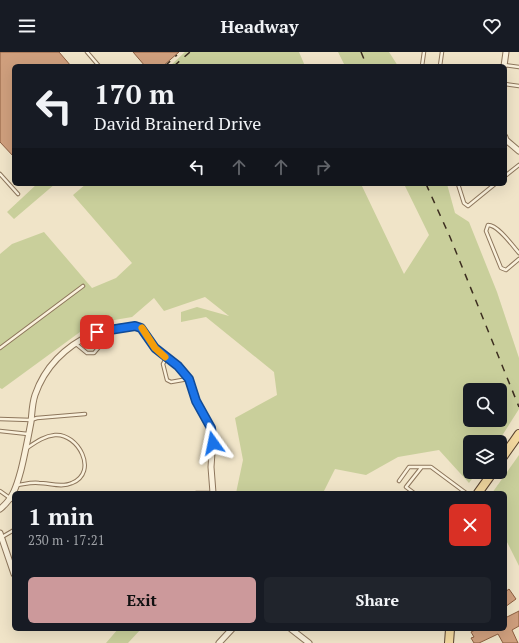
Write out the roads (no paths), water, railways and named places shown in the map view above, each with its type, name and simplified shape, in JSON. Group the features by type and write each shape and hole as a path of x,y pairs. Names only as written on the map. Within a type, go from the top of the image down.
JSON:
{"main road":[{"path":"507,451 519,434"},
{"path":"479,491 488,479"},
{"path":"449,643 450,631"}],"street":[{"path":"504,64 506,52"},
{"path":"507,141 519,151"},
{"path":"15,491 27,448 35,396 44,376 58,357 75,343 97,332 135,326 141,328 155,348 178,366 189,379 196,401 213,433 213,491"},
{"path":"0,509 12,500"},
{"path":"1,535 12,569"},
{"path":"219,643 230,631"},
{"path":"294,631 309,643"}],"lane":[{"path":"86,52 97,64"},
{"path":"422,64 424,52"},
{"path":"440,64 442,52"},
{"path":"507,65 519,67"},
{"path":"507,84 519,86"},
{"path":"507,174 519,165"},
{"path":"0,174 18,194"},
{"path":"459,186 464,203 468,206 493,186"},
{"path":"519,253 497,229 492,225 488,225 486,231 501,268 506,270 519,259"},
{"path":"0,348 83,286"},
{"path":"75,343 87,354 92,354 97,351 105,340 107,330"},
{"path":"166,358 163,366 167,380 171,382 189,379"},
{"path":"0,419 31,420 37,418 85,414"},
{"path":"0,431 29,434"},
{"path":"17,485 39,482 69,484 79,479 84,470 85,462 82,452 72,440 63,436 48,436 42,438 27,448"},
{"path":"399,481 409,467 431,467 464,491"},
{"path":"411,491 406,487 422,467"},
{"path":"0,491 12,500"},
{"path":"1,535 12,531"}],"railway":[{"path":"176,64 190,52"},
{"path":"361,52 366,64"},
{"path":"167,64 177,55"},
{"path":"427,186 450,237 519,407"}]}
